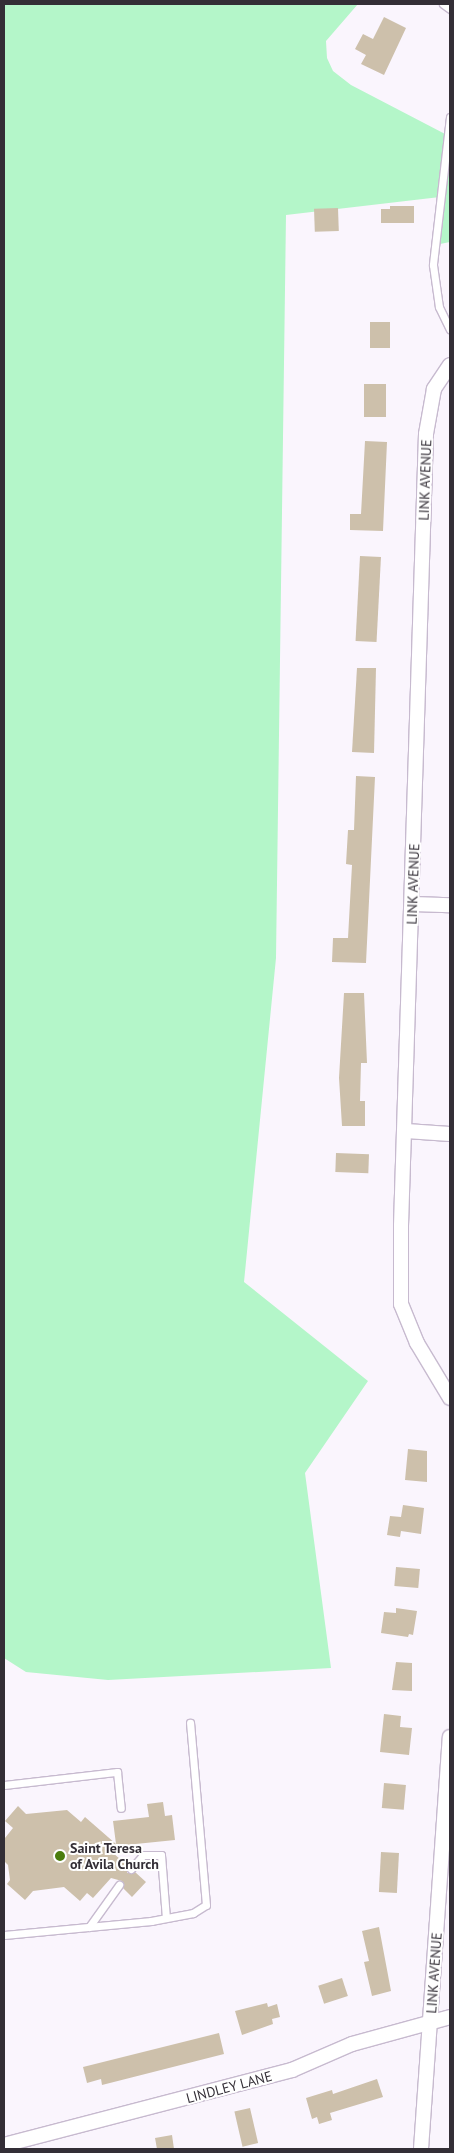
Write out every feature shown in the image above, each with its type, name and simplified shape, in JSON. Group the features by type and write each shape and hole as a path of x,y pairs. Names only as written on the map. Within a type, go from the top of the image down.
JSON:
{"street":[{"name":"LINK AVENUE","path":"450,365 434,390 427,425 401,1304 417,1344 450,1398"},
{"path":"413,904 450,905"},
{"path":"406,1131 450,1134"},
{"name":"LINK AVENUE","path":"421,2149 450,1737"},
{"name":"LINDLEY LANE","path":"4,2146 292,2070 352,2044 450,2017"}],"lane":[{"path":"443,4 450,9"},
{"path":"450,117 433,265 438,307 450,330"},
{"path":"4,1935 166,1918 192,1912 206,1905 190,1723"},
{"path":"4,1785 117,1772 121,1808"},
{"path":"131,1869 143,1855 161,1855 166,1918"},
{"path":"89,1927 119,1885"}],"green space":[{"path":"4,4 358,4 326,41 327,58 333,71 351,85 447,135 450,117 450,242 435,245 440,197 286,215 276,958 244,1282 368,1381 305,1473 331,1668 108,1680 26,1672 4,1658"}],"building":[{"path":"384,17 406,28 384,75 361,64 366,55 355,49 363,34 373,39"},
{"path":"390,206 414,206 414,223 381,223 381,209 390,209"},
{"path":"338,208 339,231 315,232 314,209"},
{"path":"370,322 390,322 390,348 370,348"},
{"path":"364,384 386,384 386,417 364,417"},
{"path":"365,441 387,442 383,531 350,530 350,514 361,514"},
{"path":"360,556 381,557 377,642 356,641"},
{"path":"357,668 376,668 374,753 352,752"},
{"path":"356,776 375,777 366,963 332,962 333,938 348,938 352,865 346,864 348,830 354,830"},
{"path":"344,993 364,993 367,1063 361,1063 360,1101 365,1101 365,1126 342,1126 339,1078"},
{"path":"336,1153 369,1154 368,1173 335,1172"},
{"path":"408,1449 427,1451 427,1482 405,1480"},
{"path":"403,1505 424,1508 421,1534 401,1531 400,1537 387,1535 390,1516 401,1517"},
{"path":"396,1567 420,1569 418,1588 394,1586"},
{"path":"396,1608 417,1611 413,1635 409,1634 408,1637 381,1633 384,1612 396,1613"},
{"path":"396,1662 412,1663 412,1691 392,1690"},
{"path":"384,1714 401,1716 400,1727 412,1728 409,1755 380,1752"},
{"path":"384,1783 406,1785 404,1810 382,1808"},
{"name":"Saint Teresa of Avila Church","path":"163,1802 165,1816 172,1815 175,1840 106,1847 127,1865 127,1873 135,1872 146,1882 132,1897 123,1888 122,1881 111,1878 93,1898 87,1893 80,1901 64,1887 33,1891 25,1900 7,1884 10,1880 8,1865 4,1861 4,1847 5,1838 13,1828 5,1821 18,1806 26,1814 67,1810 81,1822 85,1817 116,1844 113,1821 149,1817 147,1804"},
{"path":"381,1852 399,1853 397,1893 379,1892"},
{"path":"379,1927 391,1991 372,1996 364,1962 369,1961 362,1931"},
{"path":"342,1978 348,1996 324,2004 318,1986"},
{"path":"267,2003 268,2007 277,2004 280,2017 272,2019 273,2024 242,2035 235,2011"},
{"path":"219,2033 224,2054 102,2085 101,2079 87,2083 83,2067"},
{"path":"377,2079 383,2097 330,2113 332,2120 319,2124 317,2117 312,2119 306,2098 332,2090 333,2094"},
{"path":"250,2108 258,2143 243,2147 234,2112"},
{"path":"172,2135 174,2149 157,2149 155,2138"}],"place":[{"name":"Saint Teresa of Avila Church","path":"60,1856"}]}
